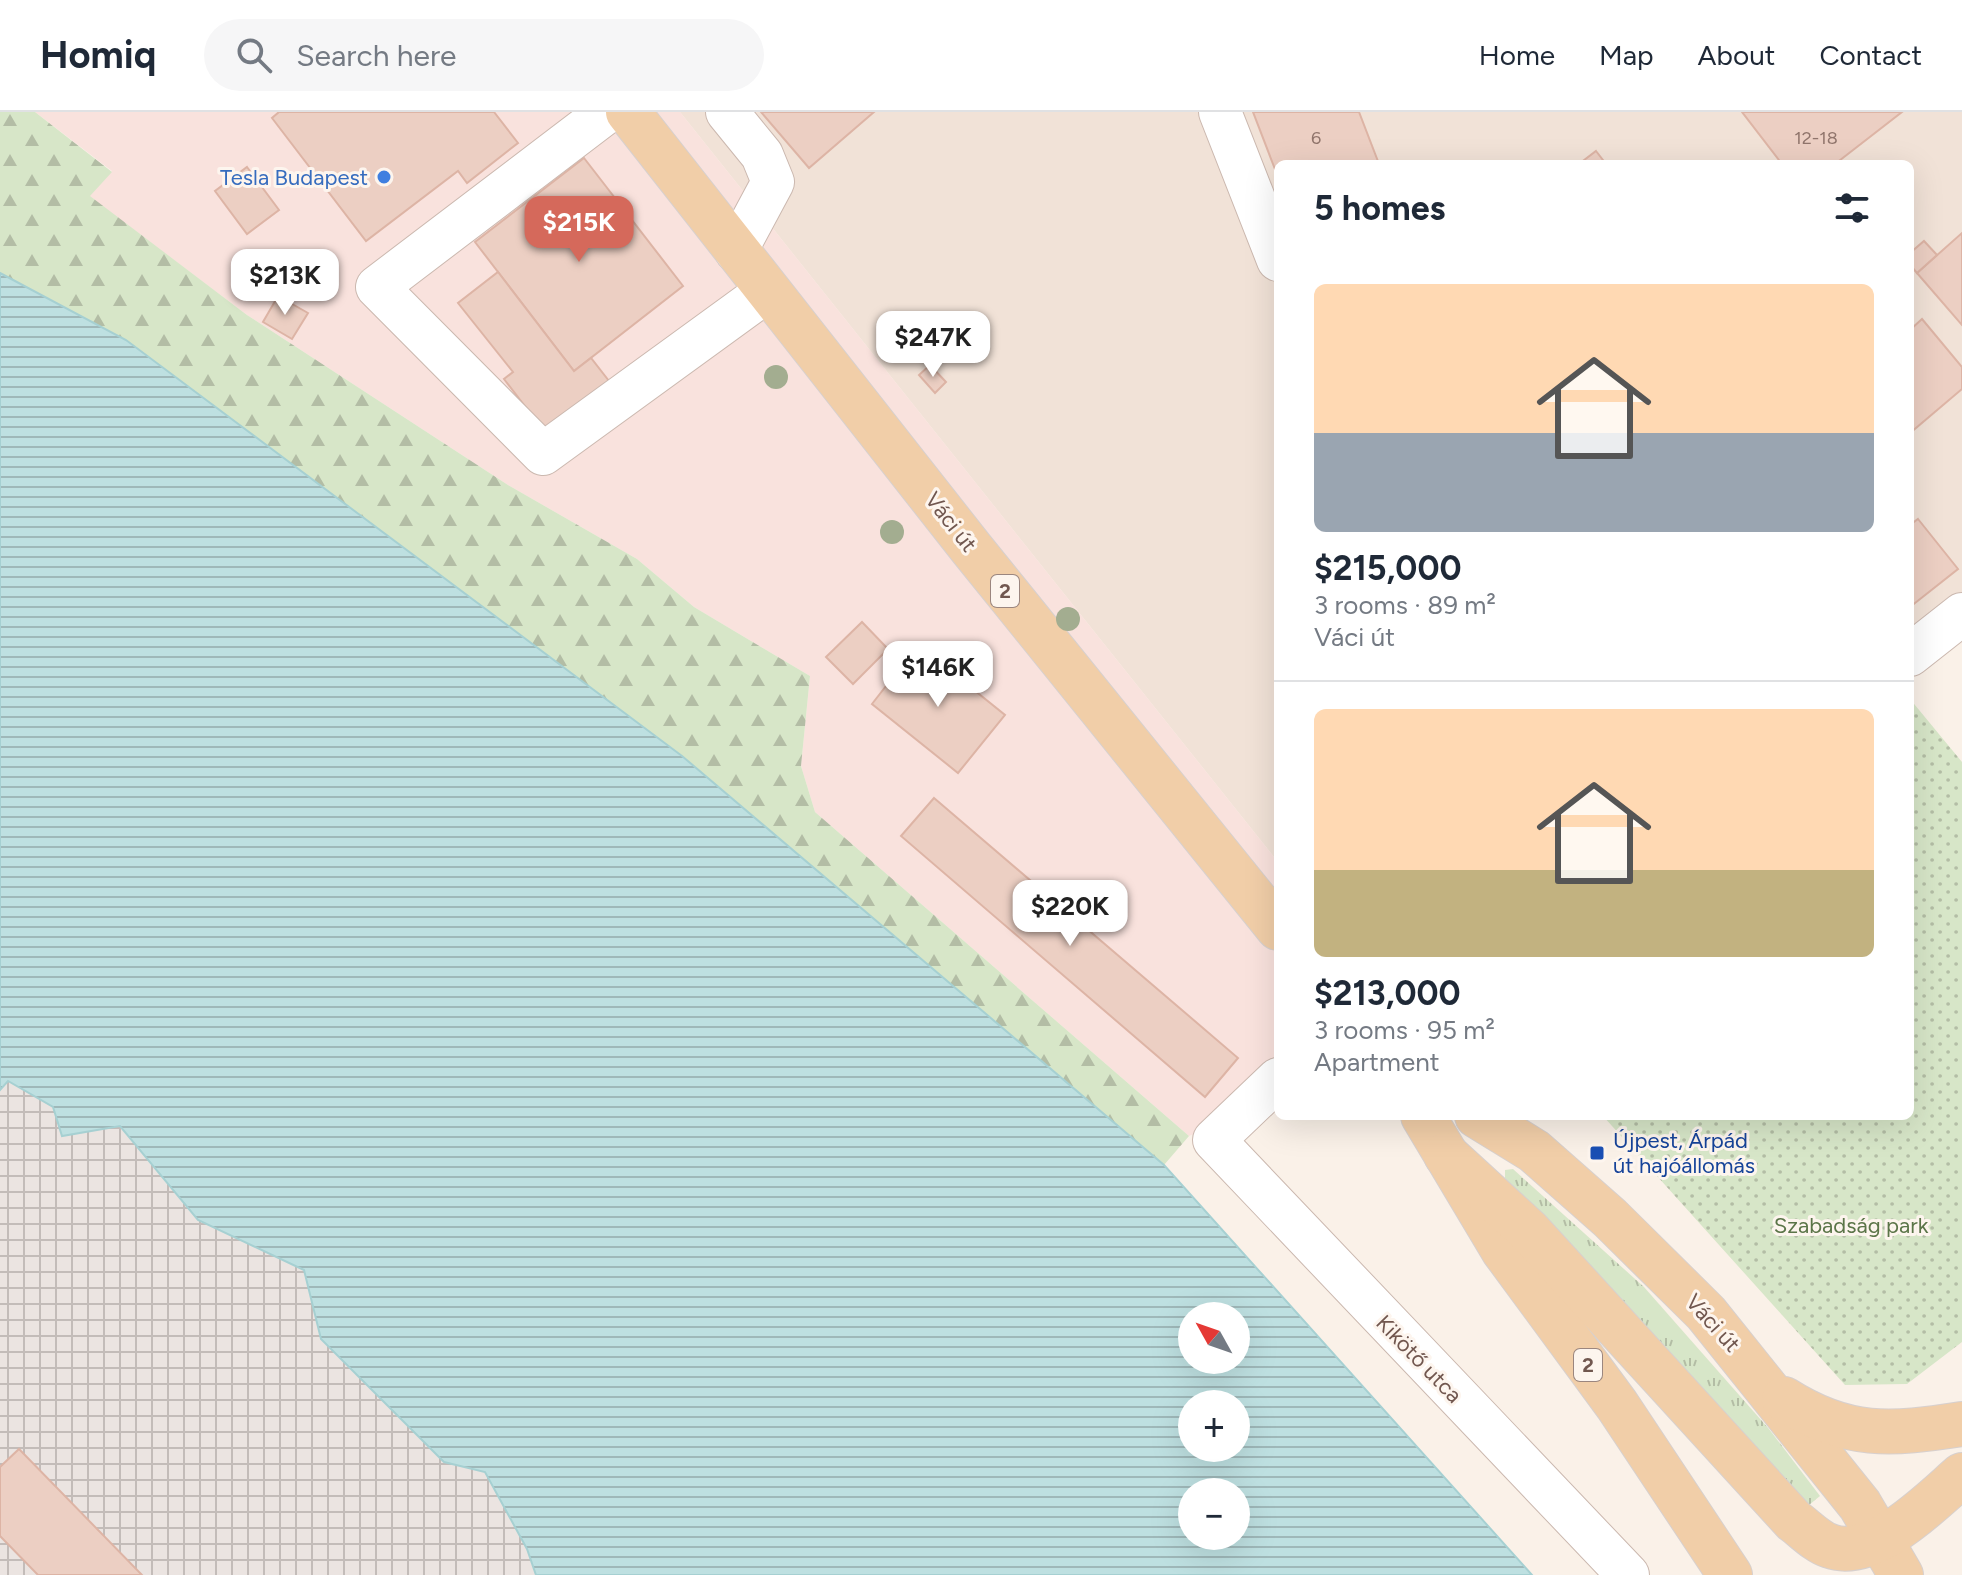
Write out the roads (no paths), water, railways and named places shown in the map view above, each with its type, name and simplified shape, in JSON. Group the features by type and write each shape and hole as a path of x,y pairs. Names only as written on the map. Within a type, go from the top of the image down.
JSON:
{"main road":[{"name":"Váci út","path":"628,112 767,291 1274,923"},
{"name":"2","path":"1425,1120 1503,1250 1617,1405 1730,1575"},
{"name":"Váci út","path":"1488,1120 1523,1133 1706,1313 1860,1505 1883,1563"},
{"path":"1446,1155 1529,1231 1794,1521 1830,1547 1854,1548 1883,1563 1962,1475"},
{"path":"1769,1389 1835,1426 1896,1433 1962,1424"}],"street":[{"path":"607,112 377,287 543,454 767,291"},
{"path":"727,112 762,155 773,182 736,251"},
{"path":"1220,112 1274,250"},
{"path":"1914,652 1962,615"},
{"name":"Kikötő utca","path":"1274,1083 1214,1140 1628,1575"}],"water":[{"path":"0,273 126,340 682,756 1164,1165 1532,1575 536,1575 527,1549 485,1472 444,1462 321,1339 304,1270 198,1220 120,1126 62,1136 53,1107 8,1081 0,1090"}],"place":[{"name":"Tesla Budapest","path":"384,177"},
{"name":"Újpest, Árpád út hajóállomás","path":"1597,1153"}],"park label":[{"name":"Szabadság park","path":"1851,1225"}]}
